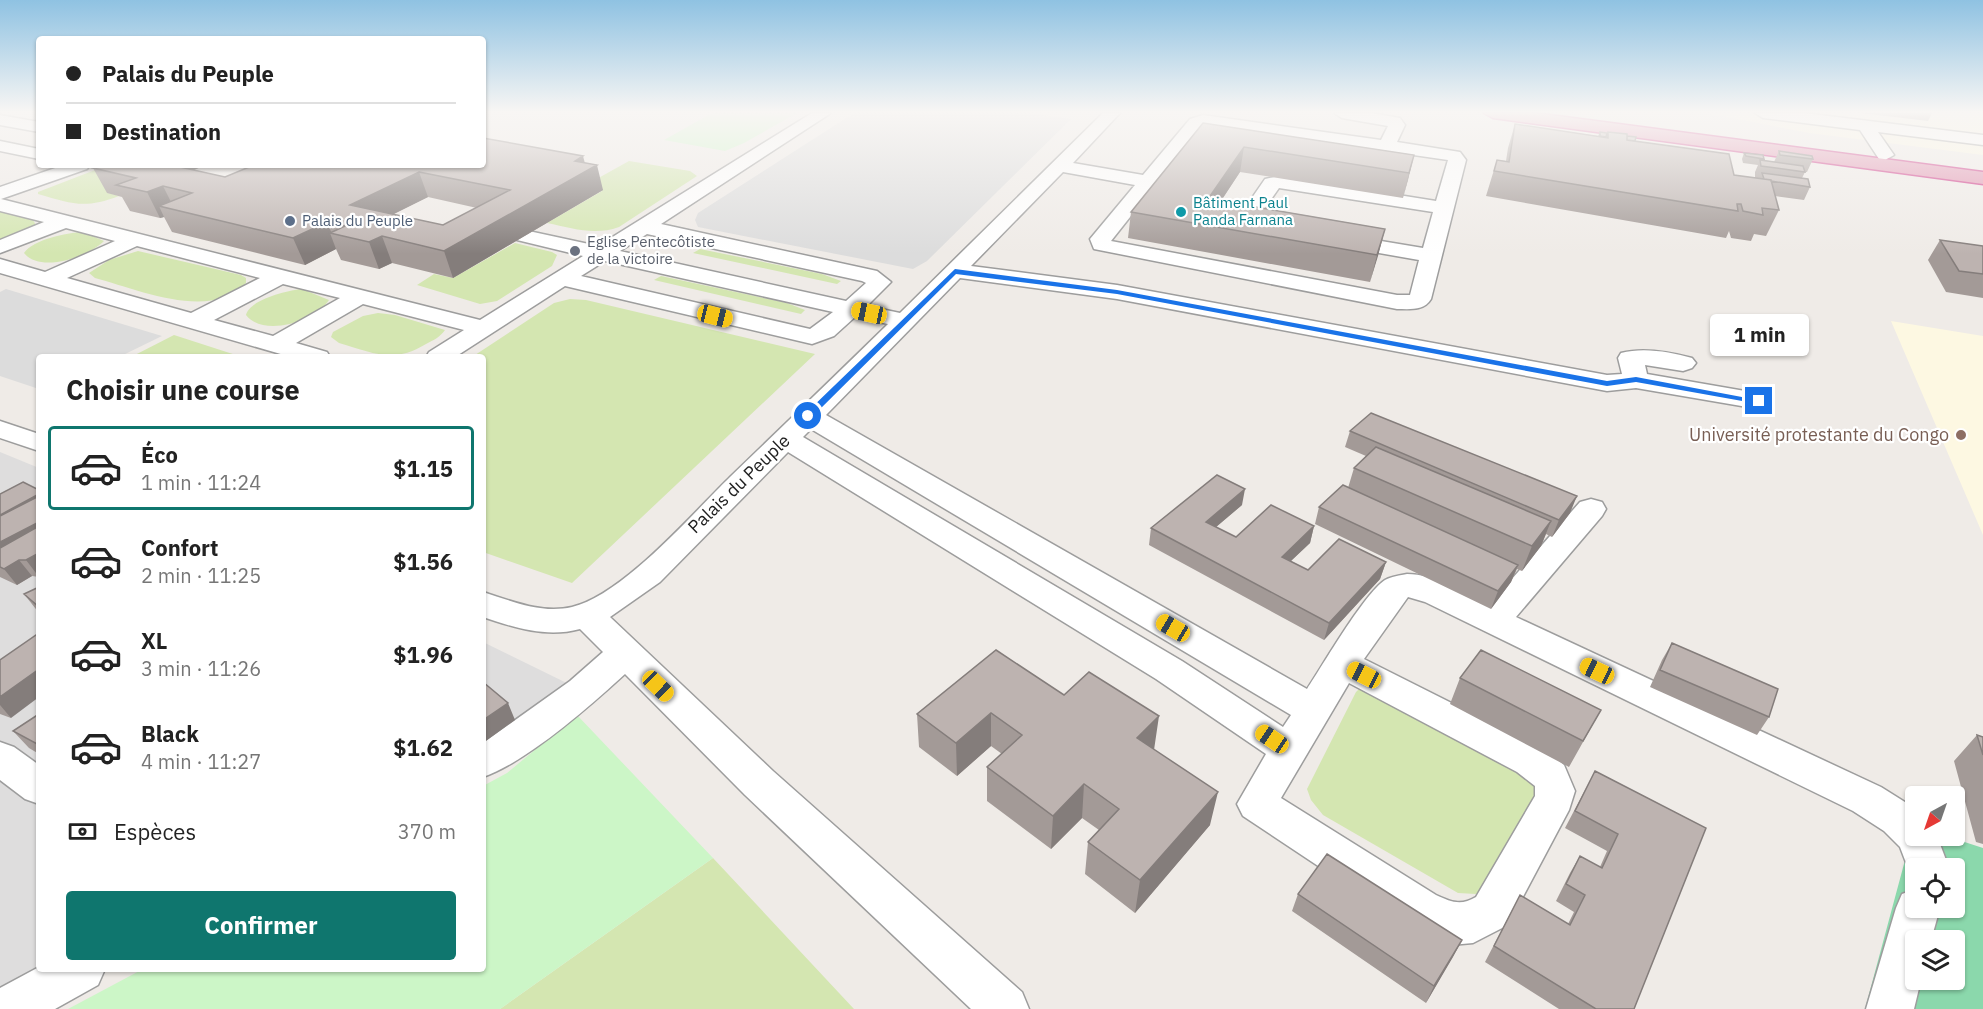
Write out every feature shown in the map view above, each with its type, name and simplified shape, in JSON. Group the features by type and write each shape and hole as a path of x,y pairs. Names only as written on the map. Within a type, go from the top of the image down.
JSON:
{"highway":[{"path":"1848,160 1983,178"},
{"path":"1923,160 1983,168"}],"street":[{"path":"443,354 749,160"},
{"name":"Palais du Peuple","path":"486,605 531,621 561,621 587,615 629,591 955,272 1065,160"},
{"path":"1175,160 1170,169 1148,181 1100,239 1101,244 1397,302 1414,302 1420,299 1457,160"},
{"path":"1060,165 1183,188 1173,196 1159,199 1135,198"},
{"path":"0,194 73,168"},
{"path":"1291,231 1246,221 1272,183 1279,182 1444,208"},
{"path":"0,205 484,328"},
{"path":"0,247 64,221"},
{"path":"563,279 802,337 820,336 879,286 878,279 645,227"},
{"path":"524,236 905,321"},
{"path":"1314,236 1431,256"},
{"path":"46,279 136,239"},
{"path":"0,266 309,354"},
{"path":"955,272 1117,292 1607,383 1636,380 1759,401"},
{"path":"194,321 281,276"},
{"path":"277,344 360,296"},
{"path":"1636,380 1630,358 1641,357 1683,363"},
{"path":"808,416 1315,711"},
{"path":"0,429 36,442"},
{"path":"786,439 1169,670 1289,750"},
{"path":"1492,622 1592,509"},
{"path":"1343,664 1531,761 1549,773 1556,785 1555,798 1492,911 1473,922 1451,924 1420,909 1257,804 1343,664 1390,592 1397,588 1419,587 1867,800 1903,821 1922,844 1926,858"},
{"path":"587,615 624,654 759,783 1005,1009"},
{"path":"486,759 583,691 624,654"},
{"path":"0,758 36,785"},
{"path":"1890,1009 1915,918"},
{"path":"8,1009 76,972"}],"shaded area":[{"path":"781,160 1029,160 927,261 913,269 698,227 695,220 698,213"},
{"path":"6,289 162,336 125,354 36,354 36,388 0,376 0,292"},
{"name":"Université protestante du Congo","path":"1891,321 1983,336 1983,535"},
{"path":"0,452 36,467 37,972 8,1009 0,1009"},
{"path":"486,643 583,691 486,759"}],"green space":[{"path":"629,161 690,171 697,176 619,227 610,230 574,229 547,223 602,191 584,186"},
{"path":"100,168 108,168 108,193 119,196 97,203 78,204 38,194 38,192"},
{"path":"0,210 33,220 36,225 29,231 0,241"},
{"path":"83,232 104,241 77,257 53,262 32,259 24,253 43,240"},
{"path":"515,243 557,255 552,266 497,301 480,304 417,285 434,274 453,278"},
{"path":"700,249 822,274 841,281 837,284 693,253"},
{"path":"138,251 241,275 246,278 246,283 231,294 214,300 194,301 152,295 95,278 89,273 109,260"},
{"path":"661,276 787,303 805,310 801,314 654,280"},
{"path":"302,289 329,300 313,314 289,324 265,325 254,322 246,315 261,300"},
{"path":"570,299 586,300 815,354 572,583 486,553 486,354 477,354 554,303"},
{"path":"378,313 395,315 445,330 437,338 403,354 373,353 339,343 331,337 333,332 363,316"},
{"path":"174,335 233,354 137,354"},
{"path":"1363,685 1521,761 1541,792 1489,883 1476,894 1458,893 1323,815 1311,800 1307,789 1356,692"},
{"path":"577,715 713,858 500,1009 68,1009 137,972 486,972 486,784 507,773"},
{"path":"1965,842 1983,848 1983,1009 1865,1009 1905,860 1905,918 1965,918 1965,858 1906,858 1909,846 1965,846"},
{"path":"713,858 854,1009 500,1009"}],"building":[{"path":"486,160 576,160 597,165 444,251 382,236 369,242 330,233 345,226 327,222 293,238 159,206 192,193 163,186 147,192 116,185 136,178 93,168 184,168 225,177 247,168 486,168","holes":["419,172 510,190 443,225 350,205"]},
{"path":"1173,160 1235,160 1208,199 1385,229 1377,255 1131,212"},
{"path":"1327,160 1413,160 1409,173"},
{"path":"1497,160 1509,162 1509,160 1730,160 1734,175 1771,180 1779,210 1762,208 1763,215 1743,211 1741,204 1737,204 1738,211 1494,171"},
{"path":"1760,160 1803,166 1805,172 1761,166"},
{"path":"1762,173 1808,179 1810,187 1764,179"},
{"path":"1940,240 1983,246 1983,274 1959,271"},
{"path":"1371,413 1577,496 1559,520 1350,431"},
{"path":"1376,447 1551,521 1532,546 1354,468"},
{"path":"1217,475 1245,489 1206,522 1236,537 1271,505 1314,526 1282,557 1308,570 1339,539 1386,562 1329,623 1151,528"},
{"path":"23,482 36,488 36,496 0,515 0,494"},
{"path":"1343,485 1518,565 1498,591 1319,507"},
{"path":"36,498 36,524 0,542 0,516"},
{"path":"36,528 36,555 26,560 19,560 4,569 0,567 0,548"},
{"path":"36,588 36,604 24,594"},
{"path":"36,635 36,671 0,697 0,660"},
{"path":"1672,643 1778,689 1769,717 1660,670"},
{"path":"996,650 1064,695 1089,672 1159,716 1137,738 1218,792 1140,880 1088,842 1119,809 1084,784 1053,816 987,767 1022,735 991,713 956,743 917,714"},
{"path":"1481,650 1601,710 1583,741 1460,678"},
{"path":"486,685 508,703 486,718"},
{"path":"36,716 36,743 13,731"},
{"path":"1977,735 1983,737 1983,755"},
{"path":"1595,771 1706,828 1634,1009 1596,1009 1494,946 1520,895 1570,925 1585,895 1566,884 1580,856 1602,868 1618,834 1575,811"},
{"path":"1327,854 1462,940 1434,986 1298,894"}],"place":[{"name":"Bâtiment Paul Panda Farnana","path":"1181,212"},
{"name":"Palais du Peuple","path":"290,221"},
{"name":"Eglise Pentecôtiste de la victoire","path":"575,251"},
{"name":"Université protestante du Congo","path":"1961,435"}],"route":[{"path":"808,416 955,272 1117,292 1607,383 1636,380 1759,401"}]}
